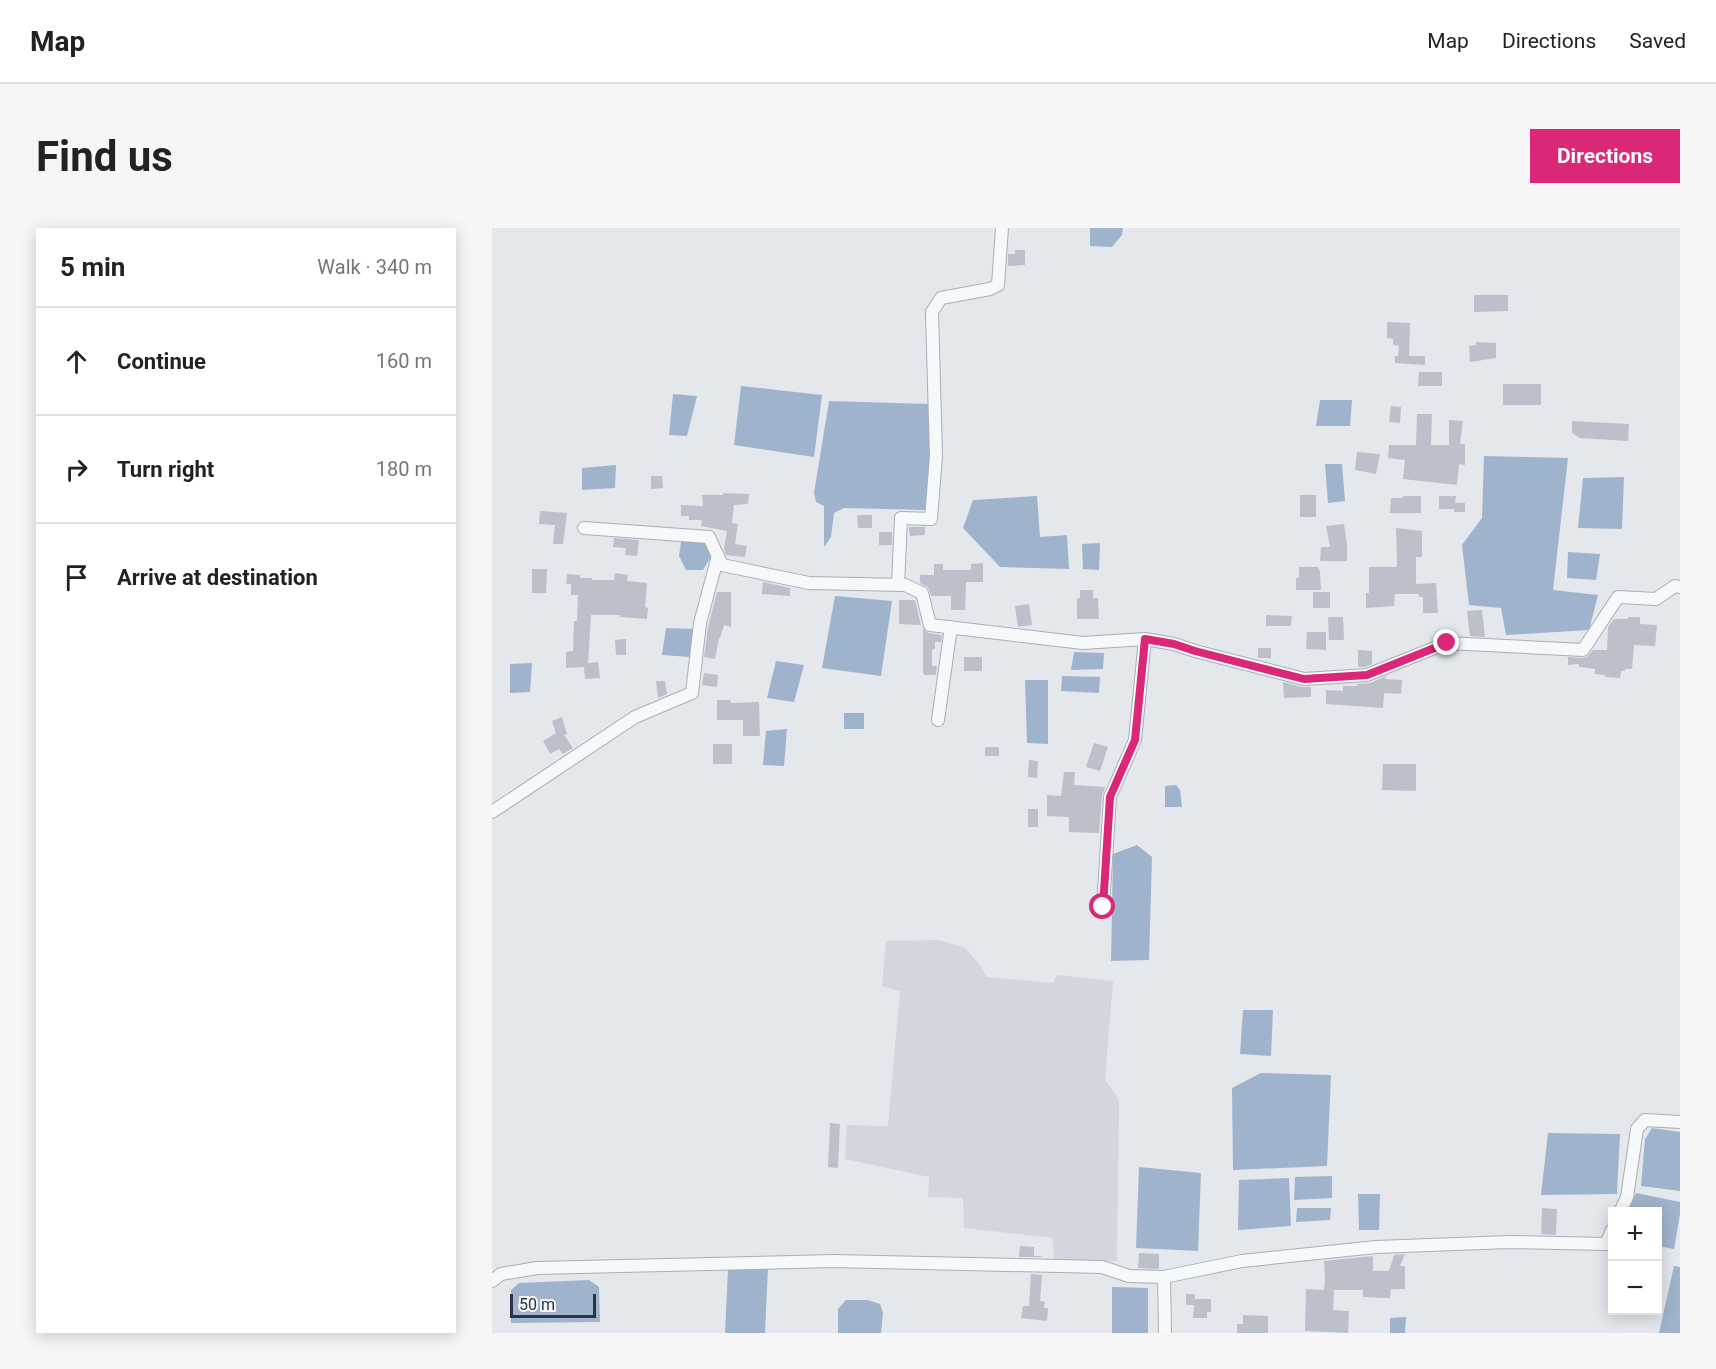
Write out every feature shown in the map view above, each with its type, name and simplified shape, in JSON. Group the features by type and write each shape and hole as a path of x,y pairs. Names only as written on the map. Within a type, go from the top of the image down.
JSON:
{"street":[{"path":"898,585 901,518 931,519 936,456 932,312 941,298 990,289 998,285 1002,228"},
{"path":"584,528 709,537 722,565 809,583 905,585 922,593 930,625 1083,643 1145,639 1174,644 1304,679 1367,675 1447,643 1583,650 1618,597 1656,599 1675,586 1680,587"},
{"path":"492,812 635,717 692,693 700,623 718,556"},
{"path":"938,720 951,627"},
{"path":"1103,907 1110,797 1135,740 1145,639"},
{"path":"1622,1207 1627,1197 1637,1129 1646,1120 1680,1122"},
{"path":"492,1281 501,1274 537,1268 833,1261 1102,1268 1129,1276 1164,1277 1242,1261 1376,1247 1509,1242 1606,1244 1608,1239"},
{"path":"1164,1277 1165,1333"}],"shaded area":[{"path":"939,940 965,948 987,977 1053,983 1057,975 1113,981 1105,1080 1119,1100 1117,1261 1054,1261 1053,1238 964,1228 963,1198 928,1197 929,1177 845,1159 847,1125 888,1126 900,991 882,986 886,941"}],"water":[{"path":"1090,228 1123,228 1122,235 1112,247 1090,246"},
{"path":"741,386 822,395 814,457 734,445"},
{"path":"673,394 697,396 687,436 669,435"},
{"path":"1320,400 1352,400 1350,426 1316,426"},
{"path":"829,401 928,404 932,441 925,510 844,508 834,513 831,537 824,547 824,506 816,502 814,493"},
{"path":"1484,456 1568,458 1553,590 1598,595 1589,630 1506,635 1501,608 1469,605 1462,545 1482,518"},
{"path":"1325,464 1342,464 1345,501 1328,503"},
{"path":"616,465 615,488 582,490 582,468"},
{"path":"1624,477 1622,529 1578,528 1583,478"},
{"path":"1037,496 1040,537 1067,535 1069,569 1000,567 963,528 973,500"},
{"path":"705,541 711,557 703,570 686,570 679,556 681,542"},
{"path":"1100,543 1099,570 1083,569 1082,544"},
{"path":"1568,552 1600,554 1596,580 1567,578"},
{"path":"835,596 892,601 881,676 822,668"},
{"path":"666,628 693,629 690,657 662,655"},
{"path":"1074,652 1104,653 1103,669 1071,670"},
{"path":"776,661 804,665 794,702 767,698"},
{"path":"532,663 530,692 510,693 510,664"},
{"path":"1062,676 1100,677 1099,693 1061,691"},
{"path":"1025,680 1048,680 1048,744 1027,743"},
{"path":"844,713 864,713 864,729 844,729"},
{"path":"787,729 784,766 763,765 766,731"},
{"path":"1176,785 1180,790 1182,807 1165,807 1165,786"},
{"path":"1137,845 1152,857 1149,960 1111,961 1113,854"},
{"path":"1243,1010 1273,1010 1271,1056 1240,1054"},
{"path":"1261,1073 1331,1075 1327,1166 1233,1170 1232,1088"},
{"path":"1652,1128 1680,1132 1680,1191 1641,1186 1645,1139"},
{"path":"1548,1133 1620,1134 1617,1194 1541,1195"},
{"path":"1139,1167 1201,1173 1198,1251 1136,1248"},
{"path":"1332,1176 1332,1198 1294,1200 1295,1177"},
{"path":"1289,1178 1291,1226 1238,1230 1239,1180"},
{"path":"1636,1193 1680,1202 1674,1249 1662,1247 1662,1207 1630,1207"},
{"path":"1358,1194 1380,1194 1379,1230 1359,1230"},
{"path":"1297,1208 1331,1208 1330,1220 1296,1222"},
{"path":"1674,1266 1680,1267 1680,1333 1659,1333"},
{"path":"768,1268 765,1333 725,1333 728,1270"},
{"path":"589,1280 599,1287 600,1322 511,1323 511,1290 519,1283"},
{"path":"1112,1287 1148,1288 1148,1333 1112,1333"},
{"path":"846,1300 867,1300 880,1304 883,1313 881,1333 838,1333 838,1309"},
{"path":"1406,1317 1405,1333 1390,1333 1390,1318"}],"building":[{"path":"1015,250 1025,250 1025,265 1008,266 1008,254 1015,254"},
{"path":"1474,295 1508,295 1508,311 1474,312"},
{"path":"1387,322 1410,323 1409,356 1425,356 1425,365 1395,363 1399,346 1393,345 1393,339 1387,338"},
{"path":"1476,342 1496,343 1496,358 1470,362 1469,346 1476,345"},
{"path":"1419,372 1442,372 1442,386 1418,386"},
{"path":"1503,384 1541,384 1541,405 1503,405"},
{"path":"1391,406 1401,407 1400,423 1389,422"},
{"path":"1417,414 1432,414 1431,445 1449,445 1449,420 1463,421 1460,444 1465,444 1465,465 1459,464 1457,485 1403,479 1405,460 1388,458 1389,445 1416,445"},
{"path":"1572,421 1629,424 1628,441 1580,438 1572,433"},
{"path":"1357,452 1380,454 1376,474 1355,470"},
{"path":"651,476 662,476 663,488 651,489"},
{"path":"723,493 749,494 748,504 734,505 732,523 738,524 735,544 747,546 745,557 726,555 724,549 727,531 701,526 702,520 689,520 689,516 681,516 681,505 703,506 702,495 723,495"},
{"path":"1300,495 1316,495 1316,517 1300,517"},
{"path":"1403,496 1421,496 1421,513 1390,513 1391,498 1403,498"},
{"path":"1439,496 1456,496 1455,503 1465,503 1465,512 1439,509"},
{"path":"540,511 567,513 563,544 553,544 555,525 539,524"},
{"path":"857,515 872,515 872,528 858,528"},
{"path":"1344,524 1347,561 1320,561 1321,547 1330,547 1326,526"},
{"path":"909,527 925,527 925,535 910,536"},
{"path":"1396,528 1422,531 1422,557 1416,557 1416,584 1436,583 1438,613 1423,613 1423,597 1419,597 1419,594 1395,594 1394,606 1366,608 1366,593 1369,593 1369,567 1397,566"},
{"path":"879,532 892,532 892,545 879,545"},
{"path":"614,538 639,540 637,556 625,555 626,548 613,547"},
{"path":"983,563 983,582 966,582 965,610 951,610 951,596 931,596 928,587 920,583 920,575 934,575 934,564 943,564 943,570 971,570 971,564"},
{"path":"1299,567 1318,567 1321,590 1296,590"},
{"path":"532,569 547,569 546,593 532,593"},
{"path":"615,573 628,575 627,581 647,583 645,607 648,608 647,619 620,617 620,615 591,615 588,663 598,662 600,678 585,679 584,667 566,668 566,652 573,651 578,595 571,595 571,584 566,584 567,574 580,575 580,578 592,578 592,580 614,580"},
{"path":"763,582 790,588 790,596 762,594"},
{"path":"1080,590 1093,590 1093,598 1098,598 1099,619 1077,619 1077,598 1080,598"},
{"path":"717,592 731,592 731,627 724,625 715,659 704,657 708,627"},
{"path":"1313,592 1330,592 1330,608 1313,608"},
{"path":"899,600 915,600 921,625 899,624"},
{"path":"1029,604 1032,625 1018,627 1015,606"},
{"path":"1482,610 1485,637 1470,636 1467,611"},
{"path":"1266,615 1292,616 1291,626 1266,626"},
{"path":"1328,617 1343,617 1344,640 1329,640"},
{"path":"1628,617 1640,617 1640,624 1657,625 1655,646 1634,645 1632,669 1621,671 1620,678 1595,674 1595,669 1579,667 1579,664 1568,665 1568,657 1583,658 1593,650 1607,650 1608,627 1614,619 1628,619"},
{"path":"923,629 928,633 942,635 941,642 935,642 935,649 932,649 932,666 937,666 936,675 924,675 923,673"},
{"path":"1307,632 1326,632 1326,650 1306,649"},
{"path":"626,639 626,655 616,655 615,640"},
{"path":"1258,648 1271,648 1271,658 1258,658"},
{"path":"1358,650 1372,651 1372,664 1358,667"},
{"path":"964,657 982,657 982,671 964,671"},
{"path":"704,673 718,675 717,687 702,685"},
{"path":"1386,676 1385,679 1402,680 1401,694 1384,693 1383,708 1326,704 1326,690 1343,691 1343,686 1370,683"},
{"path":"656,681 665,681 667,694 658,698"},
{"path":"1283,682 1311,687 1311,697 1284,698"},
{"path":"717,700 731,700 731,703 759,702 760,736 743,736 743,720 717,720"},
{"path":"562,717 567,734 564,735 573,748 563,754 559,749 550,754 543,741 556,733 552,721"},
{"path":"1094,743 1108,747 1100,771 1086,767"},
{"path":"713,744 732,744 732,764 713,764"},
{"path":"985,747 999,747 999,756 985,756"},
{"path":"1029,760 1038,761 1037,778 1028,777"},
{"path":"1383,764 1416,764 1416,791 1382,790"},
{"path":"1064,772 1075,772 1074,785 1105,787 1102,796 1099,833 1069,832 1069,817 1047,816 1047,795 1061,796"},
{"path":"1028,809 1038,809 1038,827 1028,827"},
{"path":"830,1123 840,1124 838,1168 828,1167"},
{"path":"1542,1208 1557,1209 1556,1235 1541,1234"},
{"path":"1020,1246 1034,1247 1034,1256 1042,1257 1019,1257"},
{"path":"1139,1253 1159,1254 1159,1269 1138,1268"},
{"path":"1405,1254 1400,1266 1405,1266 1405,1289 1391,1289 1390,1298 1363,1297 1363,1290 1334,1290 1333,1310 1349,1311 1348,1333 1305,1331 1306,1289 1324,1290 1324,1261 1373,1256 1373,1271 1389,1271 1394,1255"},
{"path":"1031,1274 1042,1275 1040,1301 1045,1302 1044,1308 1048,1308 1047,1321 1021,1318 1023,1306 1029,1306"},
{"path":"1186,1294 1195,1294 1195,1299 1211,1299 1211,1312 1207,1312 1207,1318 1193,1318 1194,1305 1186,1305"},
{"path":"1243,1315 1268,1316 1268,1333 1237,1333 1237,1324 1243,1324"}],"route":[{"path":"1103,907 1110,797 1135,740 1145,639 1174,644 1304,679 1367,675 1447,643"}]}
